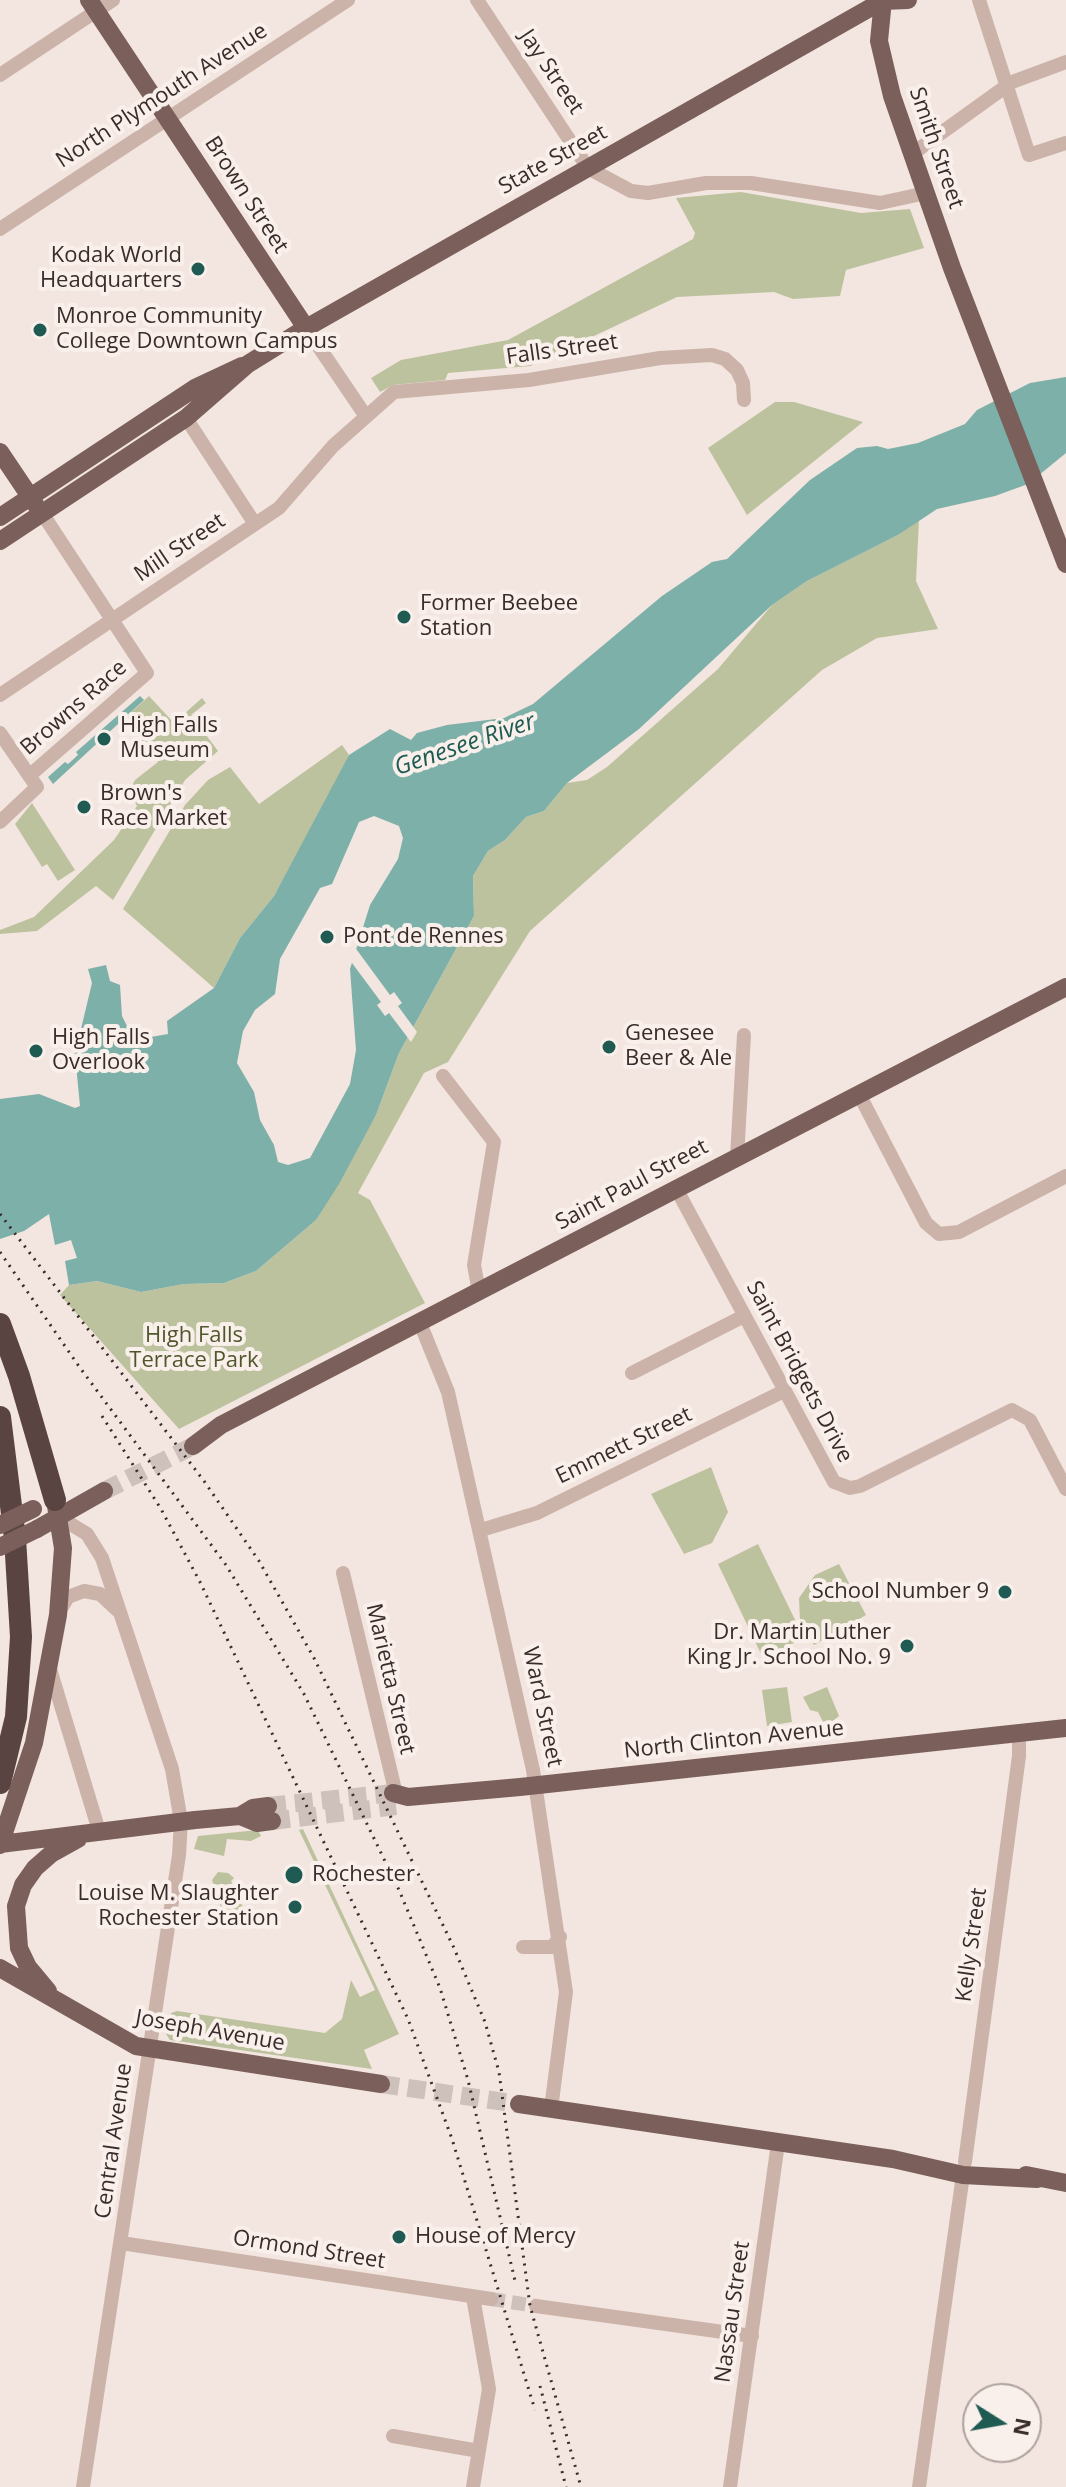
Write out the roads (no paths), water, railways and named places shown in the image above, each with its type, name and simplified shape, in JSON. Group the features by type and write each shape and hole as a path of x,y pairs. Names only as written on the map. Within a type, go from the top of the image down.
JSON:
{"highway":[{"path":"0,1324 19,1376 57,1508"},
{"path":"0,1417 17,1557 21,1637 16,1717 0,1783"},
{"path":"0,1527 7,1639 0,1723"}],"main road":[{"path":"877,2 908,0"},
{"name":"State Street","path":"0,517 195,388 248,364 877,2"},
{"name":"Smith Street","path":"877,2 881,52 912,154 1066,564"},
{"name":"Brown Street","path":"93,6 306,328"},
{"name":"State Street","path":"0,541 186,418 248,364"},
{"path":"0,452 42,513"},
{"name":"Saint Paul Street","path":"189,1442 1066,987"},
{"path":"0,1547 37,1529 57,1508 102,1486"},
{"path":"0,1527 33,1509 57,1508"},
{"path":"57,1508 63,1560 50,1669 29,1761 0,1844 240,1816 257,1823 270,1813"},
{"name":"North Clinton Avenue","path":"398,1798 1066,1728"},
{"path":"65,2006 38,1980 24,1960 16,1934 16,1906 23,1885 39,1863 62,1846 99,1831"},
{"name":"Joseph Avenue","path":"0,1968 128,2043 149,2049 381,2084"},
{"path":"519,2104 1066,2183"}],"street":[{"path":"0,75 93,6 113,0"},
{"name":"North Plymouth Avenue","path":"0,229 348,0"},
{"name":"Jay Street","path":"477,0 588,168"},
{"path":"979,0 1029,155 1066,143"},
{"path":"912,154 1006,86 1066,62"},
{"path":"588,168 637,192 714,182 751,183 880,203 926,193"},
{"name":"Brown Street","path":"306,328 365,415"},
{"name":"Falls Street","path":"365,415 402,389 529,380 660,358 707,355 721,357 733,365 743,383 744,400"},
{"name":"Mill Street","path":"0,695 283,504 365,415"},
{"path":"186,418 255,524"},
{"path":"42,513 112,620"},
{"name":"Browns Race","path":"0,822 33,782 147,673 112,620"},
{"path":"0,733 33,782"},
{"path":"737,1157 744,1035"},
{"path":"443,1076 494,1142 474,1265 479,1292"},
{"path":"859,1094 926,1223 939,1234 959,1232 1066,1176"},
{"name":"Saint Bridgets Drive","path":"677,1190 830,1478 838,1485 860,1486 1012,1410 1030,1420 1066,1489"},
{"path":"632,1373 744,1316"},
{"name":"Ward Street","path":"420,1323 445,1380 481,1530 535,1785 566,1992 551,2109"},
{"name":"Emmett Street","path":"481,1530 537,1513 784,1391"},
{"name":"Central Avenue","path":"57,1508 87,1534 97,1548 172,1769 181,1821 179,1855 83,2487"},
{"name":"Marietta Street","path":"343,1573 398,1798"},
{"path":"58,1615 68,1597 84,1591 106,1599 122,1618"},
{"path":"50,1669 99,1831"},
{"name":"Kelly Street","path":"919,2487 1019,1756 1019,1733"},
{"path":"523,1947 552,1947 560,1937"},
{"name":"Nassau Street","path":"730,2487 778,2143"},
{"name":"Ormond Street","path":"121,2243 491,2299"},
{"path":"473,2297 489,2389 473,2487"},
{"path":"536,2306 752,2336"},
{"path":"393,2436 479,2451"}],"water":[{"name":"Genesee River","path":"1066,377 1066,453 1028,484 995,496 937,509 898,535 807,581 772,605 639,729 567,783 544,811 526,817 505,840 488,851 473,876 474,916 399,1053 376,1115 339,1184 316,1220 256,1271 224,1283 184,1284 141,1292 97,1281 69,1285 65,1261 77,1258 71,1240 55,1245 49,1214 24,1231 0,1239 0,1099 39,1094 75,1108 80,1106 75,1054 92,983 88,969 106,965 110,981 120,985 122,1016 134,1040 168,1034 167,1021 214,988 240,938 274,896 349,755 390,729 411,740 417,733 447,725 504,718 533,704 662,596 712,562 727,559 810,480 857,448 877,446 888,449 918,443 965,424 977,410 1030,383","holes":["374,816 399,826 403,838 398,859 370,905 350,969 356,1050 350,1084 310,1158 288,1165 278,1162 274,1145 260,1120 254,1092 237,1063 243,1031 255,1010 275,994 280,959 320,888 332,884 359,822"]},
{"path":"140,696 144,700 53,784 48,777 65,762 68,764 78,755 76,752"}],"tunnel":[{"path":"104,1491 193,1446"},
{"path":"268,1806 393,1793"},
{"path":"272,1821 396,1806"},
{"path":"381,2084 519,2104"},
{"path":"491,2299 536,2306"}],"railway":[{"path":"0,1214 204,1481 259,1561 314,1658 454,1948 485,2022 499,2072 530,2306 581,2487"},
{"path":"0,1252 78,1365 226,1565 304,1694 399,1890 440,1988 468,2080 516,2285"},
{"path":"102,1416 161,1509 200,1582 408,2019 452,2139 535,2410"},
{"path":"540,2386 566,2487"}],"place":[{"name":"Kodak World Headquarters","path":"198,269"},
{"name":"Monroe Community College Downtown Campus","path":"40,330"},
{"name":"Former Beebee Station","path":"404,617"},
{"name":"High Falls Museum","path":"104,739"},
{"name":"Brown's Race Market","path":"84,807"},
{"name":"Pont de Rennes","path":"327,937"},
{"name":"Genesee Beer & Ale","path":"609,1047"},
{"name":"High Falls Overlook","path":"36,1051"},
{"name":"School Number 9","path":"1005,1592"},
{"name":"Dr. Martin Luther King Jr. School No. 9","path":"907,1646"},
{"name":"Rochester","path":"294,1875"},
{"name":"Louise M. Slaughter Rochester Station","path":"295,1907"},
{"name":"House of Mercy","path":"399,2237"}],"park label":[{"name":"High Falls Terrace Park","path":"194,1348"}]}
